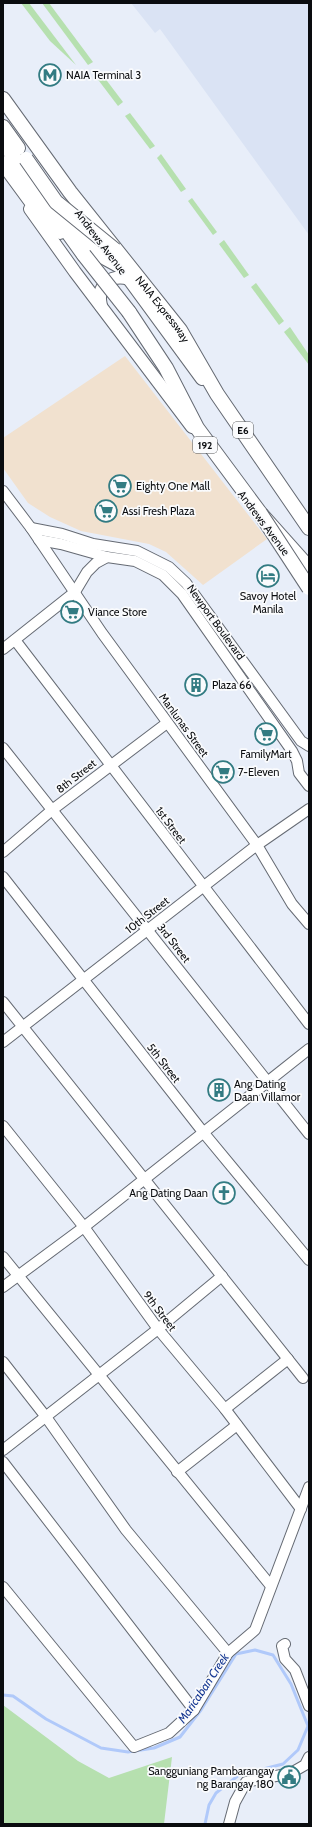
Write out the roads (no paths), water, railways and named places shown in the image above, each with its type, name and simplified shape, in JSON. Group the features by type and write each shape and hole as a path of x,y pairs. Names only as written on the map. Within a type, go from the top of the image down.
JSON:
{"highway":[{"name":"NAIA Expressway","path":"3,100 70,192 180,330 217,394 309,528"},
{"path":"3,128 56,202 116,250"},
{"path":"3,142 84,255 129,312 166,368 197,428 260,513 309,587"},
{"path":"3,162 39,212 84,255"},
{"path":"260,513 309,568"}],"main road":[{"name":"Andrews Avenue","path":"3,107 45,167 193,367 309,535"},
{"path":"38,172 98,255 120,267"},
{"name":"Andrews Avenue","path":"3,173 309,587"},
{"path":"101,306 99,295 104,285 113,278 124,277 129,279"}],"street":[{"path":"3,491 39,540"},
{"name":"Newport Boulevard","path":"31,528 62,534 93,544 137,552 169,567 186,583 301,741 309,746"},
{"name":"Newport Boulevard","path":"39,540 61,544 107,557 135,561 163,575 182,594 292,751 297,761 299,773 309,786"},
{"name":"Manlunas Street","path":"39,540 167,723 257,845 292,904 309,924"},
{"path":"3,649 75,592 87,572 96,563 107,557"},
{"name":"1st Street","path":"14,640 309,1024"},
{"name":"8th Street","path":"3,852 52,810 167,723"},
{"name":"3rd Street","path":"3,748 148,929 266,1082 309,1134"},
{"path":"297,761 300,756 309,750"},
{"name":"10th Street","path":"3,1042 257,845 309,809"},
{"name":"5th Street","path":"3,877 203,1132 309,1260"},
{"path":"3,1002 303,1378"},
{"path":"3,1287 84,1227 144,1178 309,1049"},
{"name":"9th Street","path":"3,1126 84,1227 158,1329 237,1425 302,1509"},
{"path":"3,1257 271,1586"},
{"path":"3,1450 99,1376 222,1276"},
{"path":"224,1409 288,1359"},
{"path":"3,1362 46,1417 126,1530 228,1653"},
{"path":"177,1472 237,1425"},
{"path":"3,1462 194,1710"},
{"path":"3,1587 134,1747 169,1733 194,1710 228,1653 255,1630 302,1509 309,1487"},
{"path":"285,1644 282,1646 285,1658 295,1670 309,1706"},
{"path":"229,1824 235,1802 246,1782 291,1773 305,1765 309,1758"}],"waterway":[{"name":"Maricaban Creek","path":"3,1695 13,1696 46,1719 101,1748 128,1752 154,1748 180,1737 201,1710 236,1654 255,1650 273,1655 291,1684 308,1726 298,1750 283,1764 239,1775 216,1793 209,1805 205,1824"}],"place":[{"name":"NAIA Terminal 3","path":"50,75"},
{"name":"Eighty One Mall","path":"120,486"},
{"name":"Assi Fresh Plaza","path":"106,511"},
{"name":"Savoy Hotel Manila","path":"268,576"},
{"name":"Viance Store","path":"72,612"},
{"name":"Plaza 66","path":"196,685"},
{"name":"FamilyMart","path":"266,734"},
{"name":"7-Eleven","path":"223,772"},
{"name":"Ang Dating Daan Villamor","path":"219,1090"},
{"name":"Ang Dating Daan","path":"224,1193"},
{"name":"Sangguniang Pambarangay ng Barangay 180","path":"289,1777"}]}
